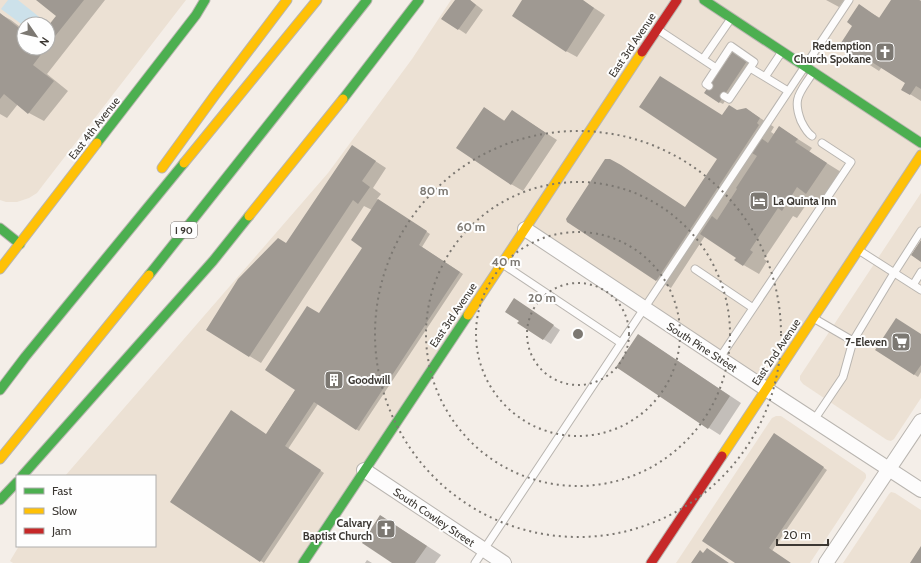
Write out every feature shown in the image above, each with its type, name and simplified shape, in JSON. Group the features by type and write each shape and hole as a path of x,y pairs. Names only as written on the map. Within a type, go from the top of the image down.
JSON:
{"main road":[{"name":"East 4th Avenue","path":"0,269 196,15 205,0"},
{"path":"154,178 214,95 287,0"},
{"path":"25,357 317,0"},
{"name":"I 90","path":"0,459 125,305 367,0"},
{"path":"23,475 213,262 325,122 419,0"},
{"name":"East 3rd Avenue","path":"303,563 677,0"},
{"path":"704,0 921,143"},
{"name":"East 2nd Avenue","path":"650,563 921,155"},
{"path":"0,228 20,244"},
{"path":"0,390 113,236"},
{"path":"0,500 16,483"}],"street":[{"name":"South Pine Street","path":"525,229 644,309 921,490"},
{"path":"826,563 921,422"},
{"name":"South Cowley Street","path":"364,470 504,563"}],"lane":[{"path":"475,563 849,0"},
{"path":"703,59 731,18"},
{"path":"657,29 716,68"},
{"path":"709,86 706,84 716,68 723,62 731,46 754,62 742,75 729,99 724,96"},
{"path":"765,77 782,51"},
{"path":"750,68 788,92"},
{"path":"812,136 803,125 798,110 797,100 799,94 814,72"},
{"path":"719,358 851,162 822,143"},
{"path":"814,420 843,377 852,340 921,230"},
{"path":"858,250 921,290"},
{"path":"502,264 621,343"},
{"path":"695,269 753,308"},
{"path":"913,285 921,272"},
{"path":"813,318 852,340"}],"shaded area":[{"path":"0,0 186,0 37,193 29,198 17,202 6,202 0,200"},
{"path":"451,0 921,0 921,155 766,389 525,229 303,563 13,563 10,561 18,547 156,547 156,475 66,475 328,173 412,59"},
{"path":"921,193 921,398 894,439 891,441 887,440 803,384 800,380 800,376"},
{"path":"781,416 866,475 866,478 810,563 676,563 772,418"},
{"path":"891,492 895,493 921,510 921,563 843,563 889,494"}],"water":[{"path":"8,0 18,0 38,16 16,16 16,20 1,9"}],"building":[{"path":"36,0 84,0 56,35 56,16"},
{"path":"455,0 470,0 476,5 458,30 441,19"},
{"path":"522,0 583,0 594,8 566,52 512,16"},
{"name":"Redemption Church Spokane","path":"891,0 921,1 921,89 916,86 910,95 901,90 905,83 867,59 864,63 839,46 852,26 847,22 859,4 879,18"},
{"path":"0,13 16,26 16,56 40,56 33,65 54,81 28,114 4,94 0,99"},
{"path":"733,51 747,61 719,103 704,93"},
{"path":"660,76 722,115 729,105 737,110 746,108 760,118 757,123 759,125 656,281 567,222 566,219 605,159 610,159 621,165 685,207 717,159 639,107"},
{"path":"484,107 504,121 512,110 546,133 511,185 456,148"},
{"name":"La Quinta Inn","path":"779,126 798,139 795,142 827,163 806,194 797,187 782,211 778,208 750,250 753,252 743,266 734,260 736,258 700,234 712,216 717,220 737,189 736,188 757,156 752,153 761,138 768,143"},
{"path":"352,145 376,161 362,181 370,187 358,204 353,200 249,357 206,330 238,279 278,238 286,243"},
{"name":"Goodwill","path":"378,199 427,231 419,245 460,272 356,430 314,402 285,446 321,470 260,562 170,502 231,410 266,434 295,390 265,370 307,306 319,313 362,248 351,240"},
{"path":"921,240 921,262 911,255"},
{"path":"514,298 554,325 543,340 517,323 519,321 505,312"},
{"name":"7-Eleven","path":"896,318 921,334 921,365 914,375 875,350"},
{"path":"638,334 730,396 708,429 616,367"},
{"path":"774,433 824,467 769,548 791,563 735,563 702,541"},
{"name":"Calvary Baptist Church","path":"380,515 427,546 415,563 392,563 362,543"},
{"path":"921,546 921,563 910,563"},
{"path":"707,548 729,563 691,563 700,550 703,553"}],"traffic: fast":[{"path":"97,143 196,15 205,0"},
{"path":"149,275 367,0"},
{"path":"343,99 419,0"},
{"path":"704,0 921,143"},
{"path":"0,390 25,357 184,163"},
{"path":"23,475 213,261 249,216"},
{"path":"0,228 20,244"},
{"path":"303,563 468,315"},
{"path":"0,500 16,483"}],"traffic: slow":[{"path":"162,168 287,0"},
{"path":"184,163 317,0"},
{"path":"468,315 642,52"},
{"path":"249,216 343,99"},
{"path":"0,269 97,143"},
{"path":"722,456 921,155"},
{"path":"0,459 149,275"}],"traffic: jam":[{"path":"642,52 677,0"},
{"path":"651,563 722,456"}],"place":[{"name":"Redemption Church Spokane","path":"885,52"},
{"name":"La Quinta Inn","path":"759,201"},
{"name":"7-Eleven","path":"901,342"},
{"name":"Goodwill","path":"334,380"},
{"name":"Calvary Baptist Church","path":"386,529"}]}
